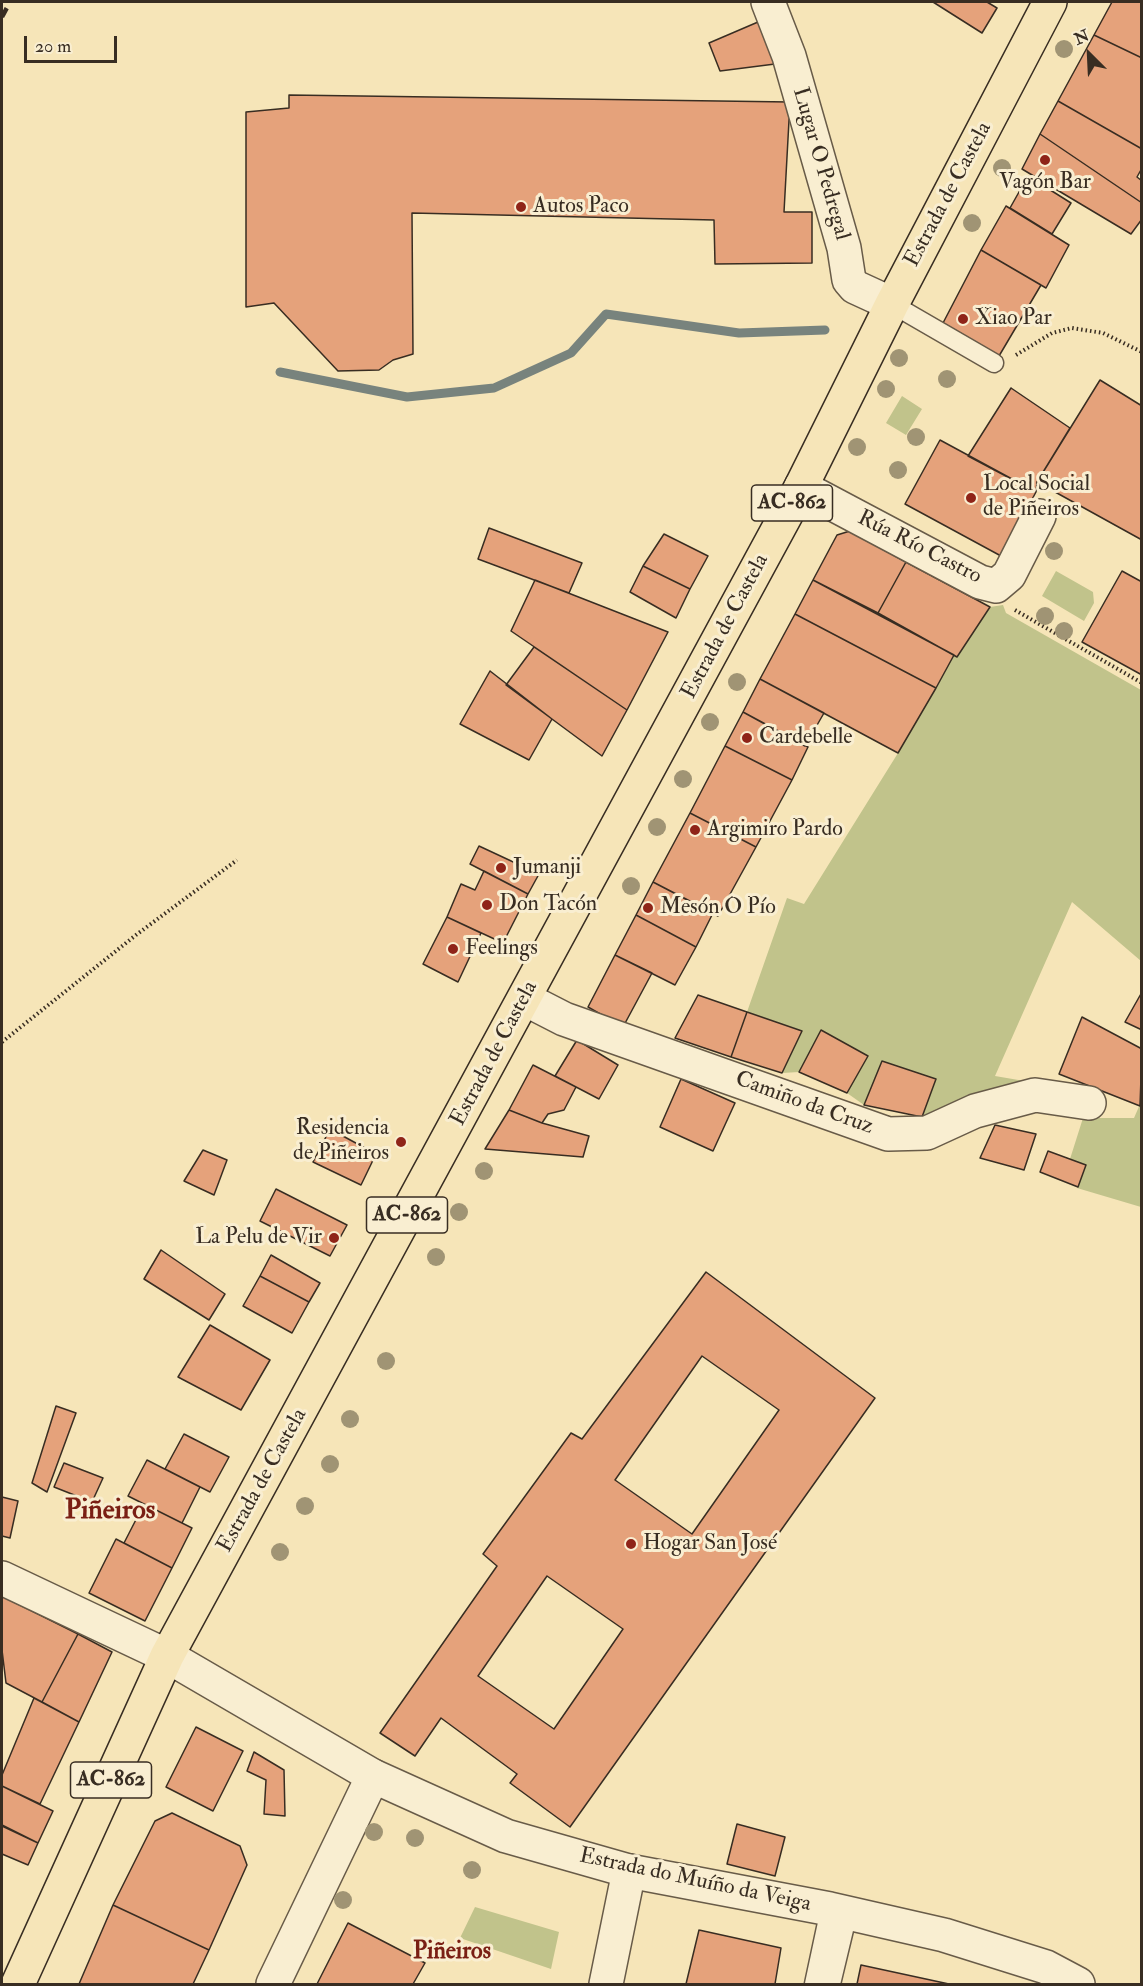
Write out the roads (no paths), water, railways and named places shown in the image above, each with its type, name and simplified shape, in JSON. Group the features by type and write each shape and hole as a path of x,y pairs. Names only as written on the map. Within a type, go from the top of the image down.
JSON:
{"main road":[{"name":"Estrada de Castela","path":"18,1984 167,1656 801,487 892,304 1050,2"}],"street":[{"name":"Lugar O Pedregal","path":"768,2 789,56 844,248 849,280 855,287 892,304"},
{"name":"Rúa Río Castro","path":"801,487 980,582 996,586 1009,575 1039,516"},
{"name":"Camiño da Cruz","path":"525,999 564,1019 888,1134 927,1133 975,1110 1035,1095 1089,1103"},
{"name":"Estrada do Muíño da Veiga","path":"2,1578 167,1656 373,1776 506,1836 629,1872 839,1911 944,1935 1045,1976 1078,1984"},
{"path":"273,1984 373,1776"},
{"path":"606,1984 629,1872"}],"lane":[{"path":"892,304 994,363"},
{"path":"814,1984 839,1911"},
{"path":"831,1984 839,1911"}],"waterway":[{"path":"280,372 407,397 494,388 571,353 606,314 739,333 825,330"}],"railway":[{"path":"2,17 10,2"}],"place":[{"name":"Vagón Bar","path":"1045,160"},
{"name":"Autos Paco","path":"521,207"},
{"name":"Xiao Par","path":"963,319"},
{"name":"Local Social de Piñeiros","path":"971,498"},
{"name":"Cardebelle","path":"747,738"},
{"name":"Argimiro Pardo","path":"695,830"},
{"name":"Jumanji","path":"501,868"},
{"name":"Don Tacón","path":"487,905"},
{"name":"Mesón O Pío","path":"648,908"},
{"name":"Feelings","path":"453,949"},
{"name":"Residencia de Piñeiros","path":"401,1142"},
{"name":"La Pelu de Vir","path":"334,1238"},
{"name":"Hogar San José","path":"631,1544"}],"district":[{"name":"Piñeiros","path":"110,1512"},
{"name":"Piñeiros","path":"452,1953"}]}
